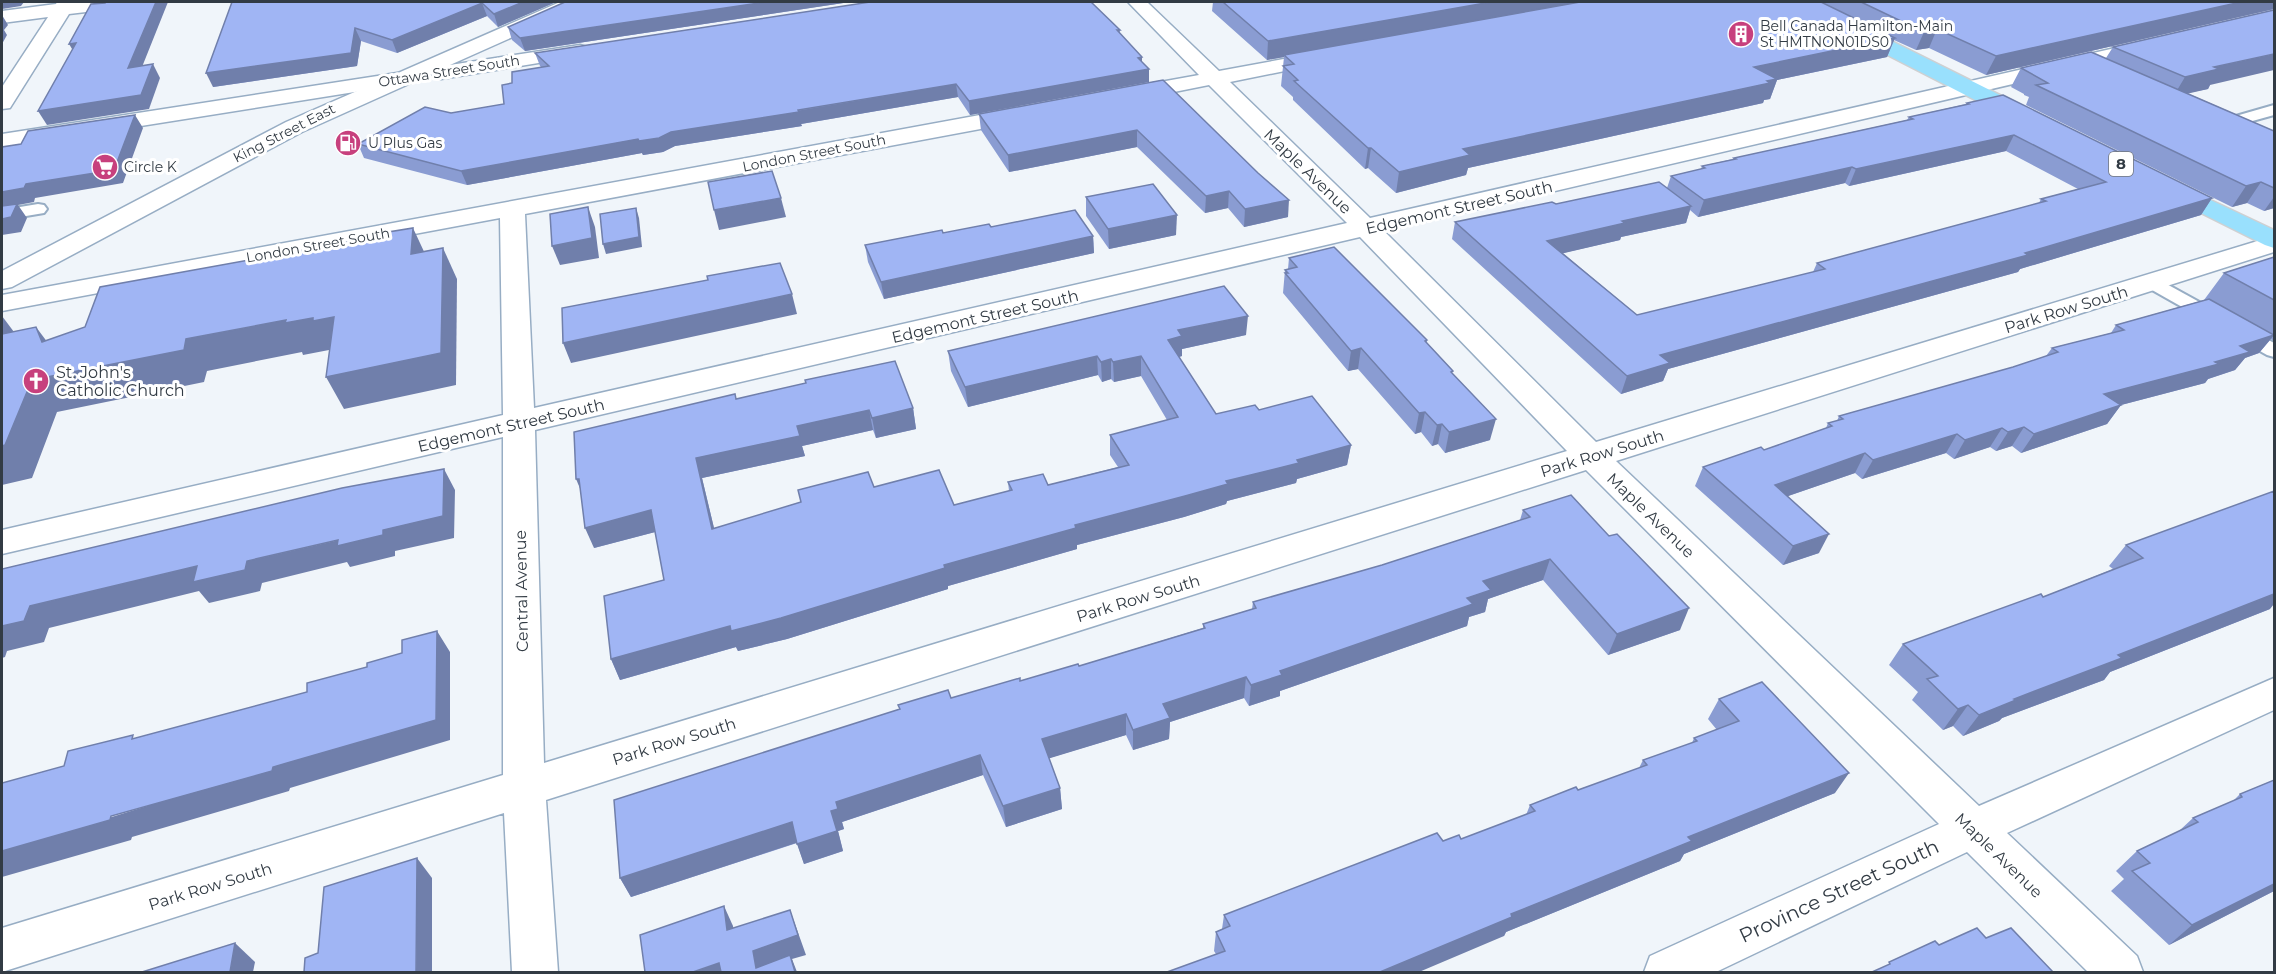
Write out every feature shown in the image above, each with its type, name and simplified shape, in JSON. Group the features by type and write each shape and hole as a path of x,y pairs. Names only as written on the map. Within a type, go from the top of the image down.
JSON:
{"main road":[{"path":"1799,2 2053,130"},
{"name":"8","path":"2148,177 2274,242"}],"street":[{"path":"2,17 64,5 120,2"},
{"name":"King Street East","path":"2,281 294,127 397,79 575,2"},
{"name":"Maple Avenue","path":"1137,2 1367,229 1592,457 2120,972"},
{"path":"2,103 64,5"},
{"name":"Edgemont Street South","path":"2,542 1367,229 2167,42"},
{"name":"Ottawa Street South","path":"2,141 604,47"},
{"path":"1097,101 1343,54"},
{"name":"London Street South","path":"2,303 1050,109"},
{"name":"Central Avenue","path":"513,210 519,423 524,788 535,972"},
{"name":"Park Row South","path":"2,950 1592,457 2274,242"},
{"name":"Province Street South","path":"1667,972 1972,829 2274,693"}],"lane":[{"path":"2081,63 2103,72"},
{"path":"2238,133 2214,122 2274,110"},
{"path":"2,215 38,209"},
{"path":"2152,282 2274,351"}],"building":[{"path":"156,2 128,68 153,64 141,95 38,111 76,43 69,44 91,4"},
{"path":"232,2 523,2 494,14 482,3 392,40 355,28 351,53 206,73"},
{"path":"565,2 766,2 520,38 508,27"},
{"path":"870,2 1091,2 1120,30 1117,30 1142,57 1138,58 1149,69 969,101 956,84 671,132 659,138 639,141 638,139 461,171 358,144 425,107 451,113 504,104 502,85 512,83 512,72 549,66 535,53"},
{"path":"1223,2 1491,2 1268,41"},
{"path":"1580,2 1821,2 1895,38 1754,67 1777,79 1767,81 1770,83 1463,149 1470,155 1399,172 1371,148 1368,148 1294,81 1298,80 1283,66 1294,64 1284,55"},
{"path":"1861,2 2241,2 1996,56 1937,29 1924,32"},
{"path":"2274,10 2274,54 2214,67 2219,69 2185,77 2113,47"},
{"path":"2091,52 2274,131 2274,188 2261,182 2246,186 2036,85 2048,83 2021,68"},
{"path":"1163,80 1258,173 1289,200 1245,209 1229,191 1206,196 1137,130 1008,155 979,114"},
{"path":"2003,95 2212,198 2025,253 2028,255 1660,355 1670,363 1627,376 1455,222 1659,182 1691,206 1547,241 1637,315 1825,269 1817,263 2046,201 2041,199 2106,182 2014,135 1856,169 1852,167 1704,200 1671,176 1705,168 1702,166 1736,159 1734,158 1913,119 1909,117"},
{"path":"135,115 114,170 26,184 24,188 2,192 2,147 21,144 28,131"},
{"path":"772,171 781,198 714,210 708,182"},
{"path":"1153,184 1177,215 1108,229 1086,197"},
{"path":"17,204 11,217 2,219 2,206"},
{"path":"588,207 592,238 552,246 550,214"},
{"path":"636,208 639,237 603,244 600,214"},
{"path":"1075,210 1093,236 881,282 865,245 942,230 943,233 989,224 991,227"},
{"path":"413,228 411,254 443,248 441,353 326,377 334,317 285,323 286,320 186,339 184,350 32,380 5,445 2,446 2,334 36,327 42,342 85,327 100,287 370,238 370,235"},
{"path":"1334,247 1427,340 1425,341 1453,371 1451,372 1496,419 1449,432 1442,424 1437,425 1425,412 1419,413 1361,348 1351,351 1285,273 1288,273 1285,270 1297,267 1289,258"},
{"path":"2274,257 2274,300 2224,273"},
{"path":"780,263 792,294 563,343 562,308 708,280 707,276"},
{"path":"1224,286 1248,316 1178,330 1182,336 1168,340 1216,414 1255,405 1259,410 1312,396 1351,445 1297,460 1299,463 1226,481 1228,484 1075,525 1076,528 944,565 945,568 781,618 731,631 730,626 611,659 604,596 664,580 651,510 585,528 579,479 576,479 574,432 735,394 736,399 806,383 805,380 895,361 913,408 872,418 869,410 797,426 800,436 696,458 712,529 801,502 798,490 868,472 874,487 939,470 954,505 1012,490 1008,482 1043,474 1048,485 1129,465 1110,435 1178,417 1141,356 1101,362 1097,356 965,387 948,351"},
{"path":"2209,299 2274,335 2240,346 2250,352 2215,362 2219,364 2104,394 2121,405 2034,434 2024,427 2008,432 2002,428 1965,440 1957,434 1873,460 1865,453 1775,485 1829,534 1793,546 1703,467 1761,447 1764,450 1832,426 1828,423 1843,419 1839,416 2013,367 2058,352 2052,348 2124,330 2116,325"},
{"path":"444,469 443,516 383,530 383,535 337,546 338,540 247,561 245,570 193,582 197,566 30,606 24,621 2,626 2,569 342,488"},
{"path":"2274,491 2274,594 2118,655 2122,658 2014,699 2016,700 1979,715 1968,705 1958,709 1927,679 1938,676 1903,644 2041,594 2043,597 2143,558 2126,545"},
{"path":"1571,495 1609,536 1617,534 1689,608 1617,634 1550,559 1483,581 1491,590 1467,598 1473,604 1280,671 1282,675 1251,685 1246,677 1163,704 1170,718 1133,730 1126,714 1042,739 1060,788 1003,806 980,755 836,802 838,809 831,811 837,831 797,844 792,822 620,878 614,800 900,709 898,705 948,690 951,698 1020,678 1020,681 1078,664 1079,666 1205,628 1203,624 1256,608 1253,602 1382,565 1530,517 1523,510"},
{"path":"437,631 436,720 273,767 272,771 111,816 110,820 2,851 2,783 64,766 68,751 133,735 132,739 307,692 307,683 367,667 367,663 402,653 402,640"},
{"path":"1762,682 1849,773 1688,837 1692,841 1511,914 1512,917 1380,972 1167,972 1225,951 1216,932 1230,926 1224,915 1437,833 1443,841 1459,835 1461,839 1535,811 1530,805 1576,787 1578,790 1647,765 1643,760 1697,741 1694,738 1739,721 1719,699"},
{"path":"2274,780 2274,884 2192,925 2132,871 2150,863 2137,851 2198,822 2193,818"},
{"path":"417,858 416,972 304,972 305,958 318,953 324,887"},
{"path":"724,906 727,930 790,910 798,935 753,951 756,968 790,955 795,972 721,972 719,963 693,972 645,972 640,935"},
{"path":"1977,928 1986,938 2011,928 2053,972 1872,972 1935,941 1939,945"},
{"path":"235,943 230,972 142,972"}],"place":[{"name":"Bell Canada Hamilton-Main St HMTNON01DS0","path":"1741,34"},
{"name":"U Plus Gas","path":"348,143"},
{"name":"Circle K","path":"105,167"},
{"name":"St. John's Catholic Church","path":"36,381"}]}
